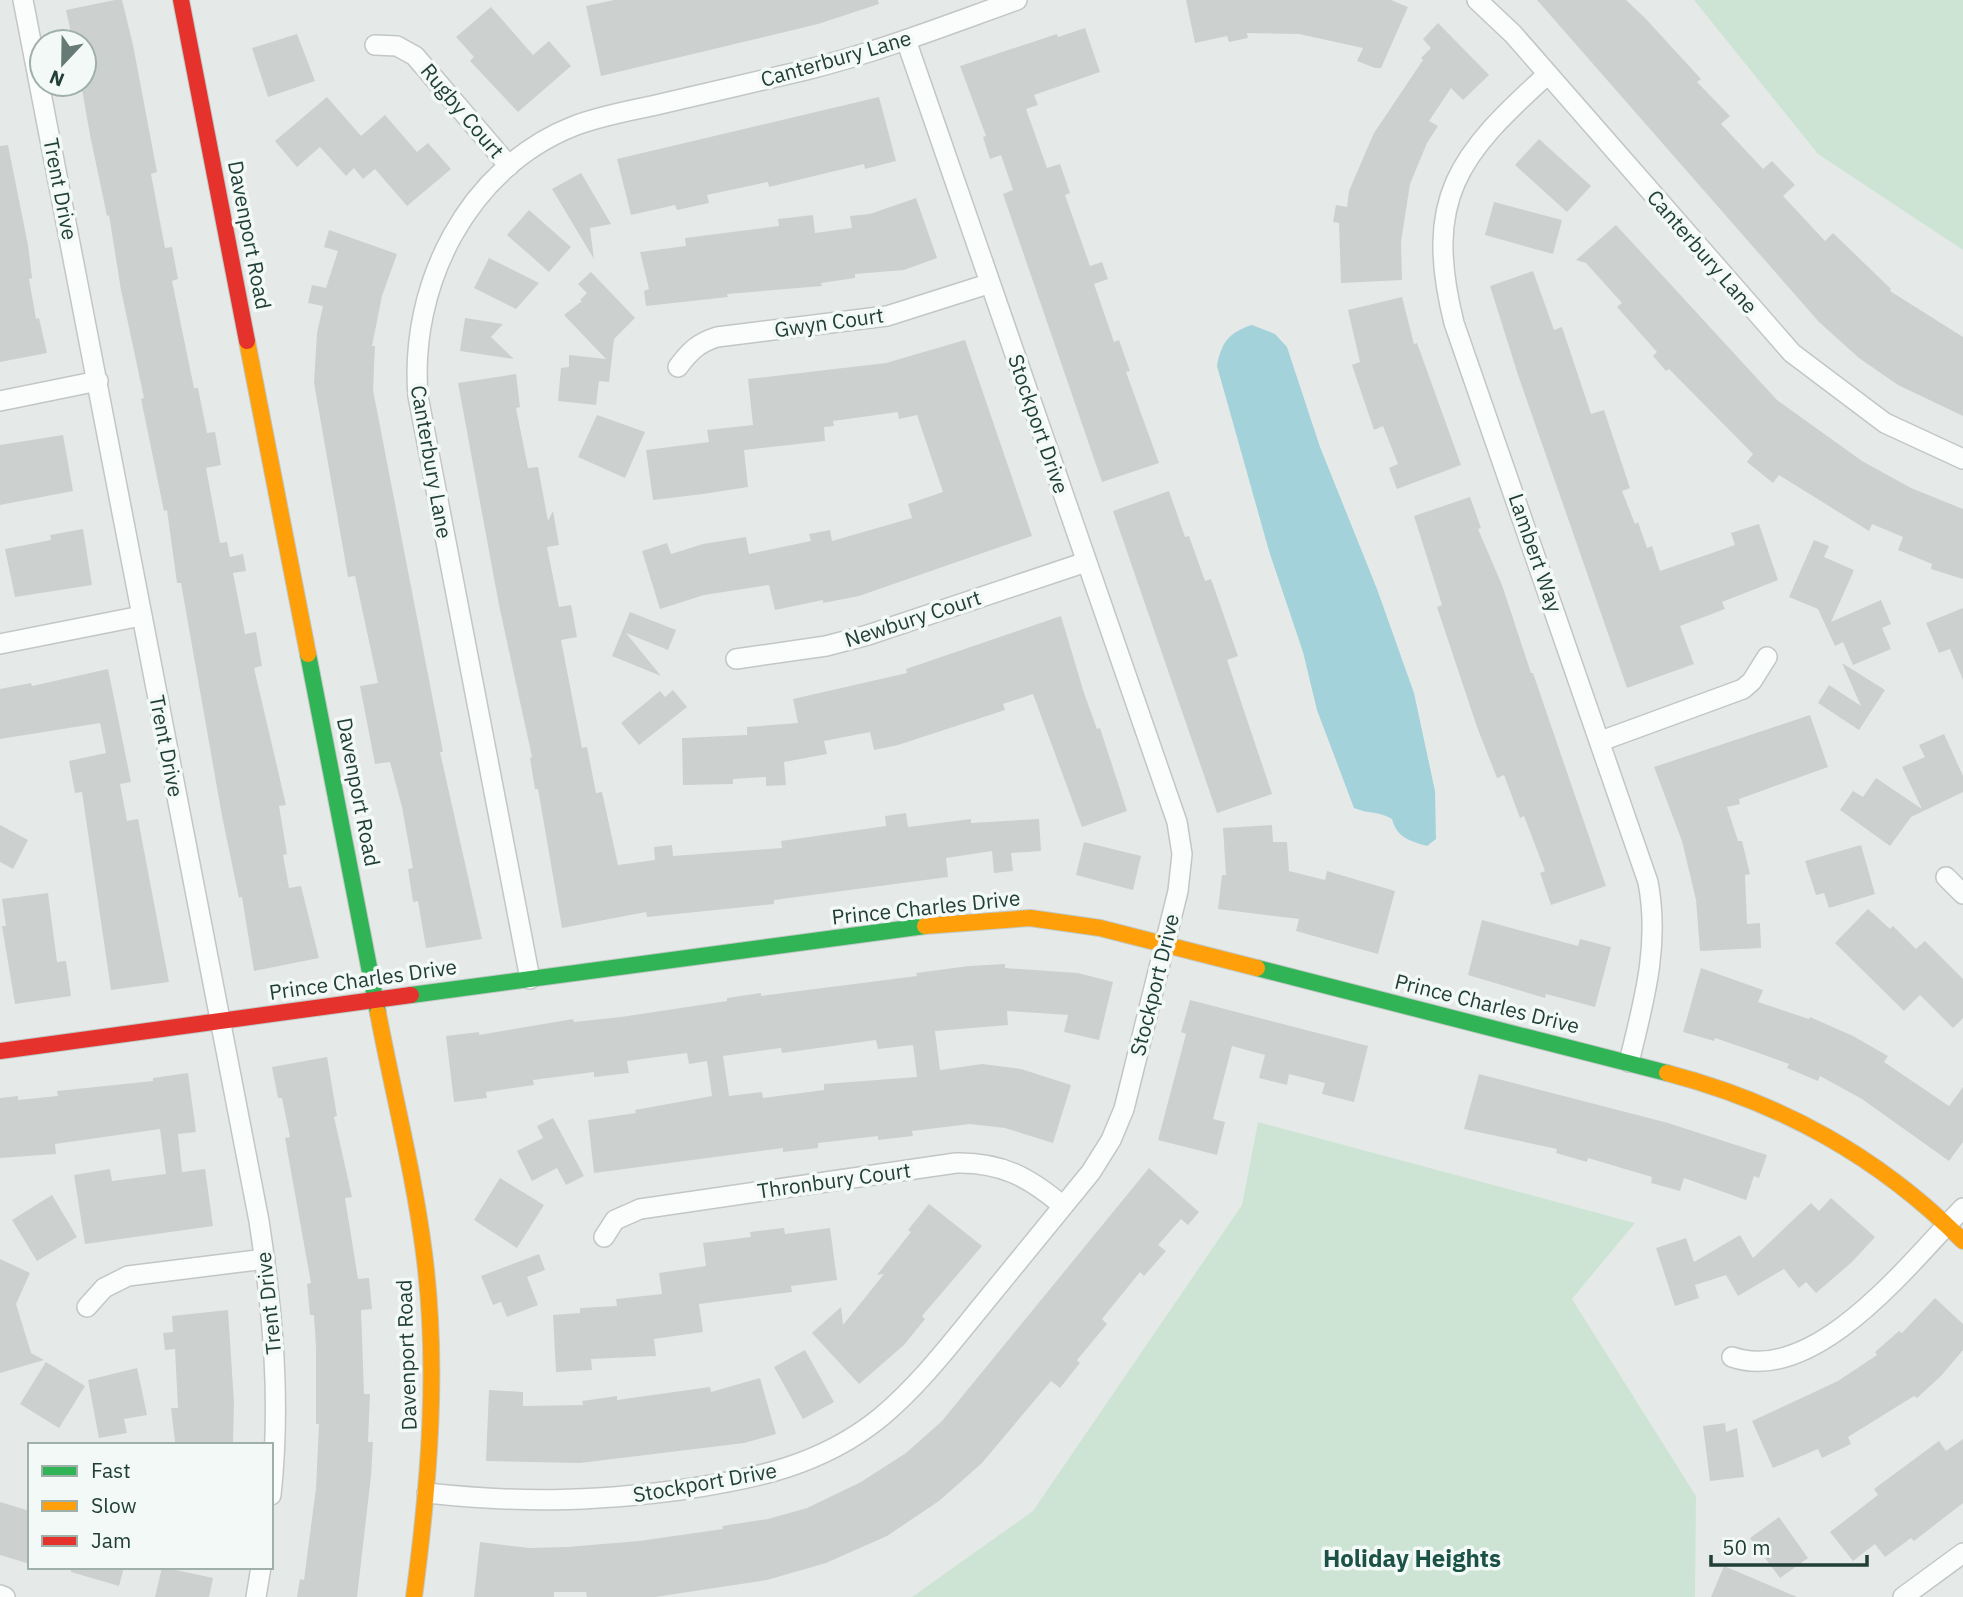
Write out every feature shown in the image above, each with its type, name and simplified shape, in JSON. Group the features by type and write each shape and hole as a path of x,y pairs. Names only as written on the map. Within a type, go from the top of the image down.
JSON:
{"street":[{"name":"Trent Drive","path":"23,0 99,381 141,617 265,1259 276,1392 273,1454"},
{"name":"Davenport Road","path":"181,0 419,1221 427,1280 433,1387 427,1493 414,1597"},
{"name":"Canterbury Lane","path":"530,979 422,422 416,367 423,312 442,254 466,213 509,166 574,126 843,60 1017,0"},
{"name":"Canterbury Lane","path":"1477,0 1513,34 1792,353 1885,423 1963,459"},
{"name":"Stockport Drive","path":"427,1493 522,1502 604,1500 757,1478 817,1457 859,1433 919,1382 1102,1157 1118,1125 1165,945 1181,872 1177,822 988,284 906,40"},
{"name":"Rugby Court","path":"375,45 397,46 415,56 509,166"},
{"name":"Lambert Way","path":"1548,74 1490,127 1469,157 1446,214 1442,264 1454,323 1644,863 1654,922 1652,965 1629,1062"},
{"name":"Gwyn Court","path":"678,368 691,349 710,339 887,316 988,284"},
{"path":"0,401 99,381"},
{"name":"Newbury Court","path":"736,659 826,646 868,635 1086,562"},
{"path":"0,644 141,617"},
{"path":"1601,741 1743,689 1752,681 1767,657"},
{"path":"1947,877 1963,894"},
{"name":"Prince Charles Drive","path":"0,1051 951,922 996,919 1075,922 1720,1087 1813,1126 1888,1173 1963,1241"},
{"name":"Thronbury Court","path":"604,1237 615,1220 640,1209 956,1163 976,1163 1013,1170 1042,1188 1063,1206"},
{"path":"1731,1357 1759,1363 1775,1361 1814,1345 1858,1314 1963,1208"},
{"path":"87,1307 104,1288 128,1276 265,1259"},
{"path":"1903,1597 1963,1553"},
{"path":"256,1597 261,1569"},
{"path":"0,1595 5,1597"}],"green space":[{"path":"1694,0 1963,0 1963,250 1818,154"},
{"path":"1258,1122 1635,1223 1572,1299 1696,1496 1695,1597 912,1597 1033,1511 1242,1205"}],"water":[{"path":"1252,325 1275,334 1287,347 1320,447 1377,589 1414,693 1435,791 1436,839 1427,846 1401,835 1392,819 1387,816 1354,808 1317,710 1303,652 1269,551 1217,366 1227,340 1237,331"}],"building":[{"path":"122,0 157,172 151,174 165,248 172,247 178,279 172,281 194,388 198,388 207,433 215,432 221,465 206,468 220,543 227,542 230,557 243,554 246,571 233,573 245,634 256,632 262,666 254,668 286,805 279,806 287,854 283,855 289,888 301,886 319,958 254,971 242,897 239,898 222,816 181,583 177,583 167,510 164,511 141,399 144,398 83,98 98,98 98,28 70,28 66,10"},
{"path":"614,0 878,0 879,4 818,24 601,76 586,6"},
{"path":"1186,0 1391,0 1408,7 1381,68 1375,68 1357,61 1363,48 1299,34 1247,33 1248,38 1229,42 1227,36 1195,43"},
{"path":"1537,0 1626,0 1645,18 1701,79 1697,82 1730,116 1721,124 1763,169 1772,161 1795,185 1783,196 1825,241 1833,233 1891,289 1890,291 1963,337 1963,416 1898,385 1859,358 1819,322"},
{"path":"491,7 533,55 549,41 571,66 518,112 470,61 474,57 456,37"},
{"path":"1438,23 1489,75 1463,100 1451,88 1429,121 1438,126 1427,143 1410,184 1401,242 1402,280 1341,283 1339,223 1333,222 1336,205 1347,207 1349,191 1374,133 1423,60 1421,58 1431,48 1423,39"},
{"path":"1085,28 1100,72 1034,95 1038,105 1026,109 1047,168 1060,164 1070,193 1065,195 1090,266 1102,262 1108,279 1094,284 1114,342 1119,340 1130,371 1126,372 1159,463 1102,482 1003,194 1013,190 1001,155 990,159 983,137 986,136 960,66 1057,34 1058,37"},
{"path":"297,34 315,81 268,97 252,48"},
{"path":"327,97 361,136 385,115 417,152 428,143 451,169 407,206 375,169 363,179 354,168 346,176 320,147 297,167 275,141"},
{"path":"879,97 896,161 865,169 864,164 769,187 768,182 707,195 709,203 677,210 675,205 631,215 617,159"},
{"path":"1539,139 1591,186 1567,212 1515,165"},
{"path":"8,145 28,245 32,278 29,279 36,319 39,318 47,353 0,362 0,146"},
{"path":"581,173 611,224 590,228 594,259 552,189"},
{"path":"916,198 937,258 904,270 855,274 855,278 821,283 822,286 727,294 728,297 646,306 644,291 649,289 640,252 686,246 685,238 779,226 778,219 813,215 815,233 852,228 850,216 870,214"},
{"path":"1494,202 1562,220 1553,254 1485,235"},
{"path":"529,210 571,247 549,272 507,235"},
{"path":"1616,225 1777,400 1862,461 1911,488 1963,509 1963,579 1931,569 1932,564 1898,550 1903,537 1872,524 1869,531 1779,475 1773,483 1747,462 1753,454 1669,369 1666,371 1653,356 1657,352 1617,307 1622,303 1586,263 1576,260"},
{"path":"329,230 397,254 382,296 372,346 375,346 373,390 443,752 440,752 482,939 426,948 418,901 413,902 408,869 413,868 402,807 390,762 375,764 360,686 378,683 355,576 348,577 314,383 317,333 323,306 308,303 312,285 326,288 338,251 324,247"},
{"path":"489,258 539,283 516,309 474,288"},
{"path":"1533,271 1554,330 1562,327 1591,414 1604,410 1630,488 1622,491 1635,524 1638,522 1647,548 1652,546 1660,571 1735,545 1731,533 1759,524 1778,580 1722,602 1725,609 1680,626 1694,664 1627,688 1518,375 1490,286"},
{"path":"591,272 635,318 614,339 609,382 599,381 596,405 558,401 561,368 569,367 569,355 606,359 564,315 582,301 580,300 587,293 578,284"},
{"path":"1402,297 1414,344 1417,343 1461,465 1397,489 1389,468 1398,464 1383,426 1374,430 1352,365 1360,362 1348,310"},
{"path":"465,318 503,324 491,337 514,359 460,351"},
{"path":"965,340 1032,536 859,596 775,610 769,585 704,595 660,609 642,551 667,543 671,554 703,544 746,537 749,554 811,541 809,534 830,530 832,541 912,518 908,504 943,492 917,415 899,419 898,412 833,421 834,426 824,427 825,441 744,450 748,487 703,494 653,500 646,450 709,442 707,430 753,425 748,379 886,363"},
{"path":"516,374 520,407 516,408 528,468 538,467 548,521 553,511 559,545 547,547 559,607 571,605 577,637 561,640 582,748 587,747 596,793 602,792 618,865 655,860 654,847 672,845 673,856 782,848 781,841 886,826 885,816 906,813 908,827 971,819 971,823 1039,819 1041,851 1011,853 1013,871 994,873 992,851 946,858 948,877 774,900 774,904 647,917 646,912 562,928 538,789 535,789 532,757 499,605 458,383"},
{"path":"597,415 645,432 625,478 578,457"},
{"path":"63,435 73,491 0,505 0,445"},
{"path":"1169,491 1185,537 1189,536 1205,581 1211,579 1238,656 1227,660 1272,794 1217,813 1113,511"},
{"path":"1470,497 1481,528 1478,529 1502,585 1606,886 1551,905 1540,873 1545,871 1524,816 1520,818 1504,775 1497,778 1477,727 1437,607 1442,605 1414,516"},
{"path":"83,529 92,585 15,597 5,549 51,540 50,535"},
{"path":"1814,540 1829,546 1824,557 1854,570 1831,622 1881,600 1891,624 1882,628 1891,649 1853,665 1843,642 1835,646 1818,609 1789,597"},
{"path":"1963,608 1963,680 1950,649 1939,653 1926,623"},
{"path":"630,612 676,630 668,650 626,633 661,676 612,656"},
{"path":"1061,616 1084,693 1097,729 1100,728 1127,811 1082,827 1033,694 1003,704 1005,710 898,745 874,750 870,732 824,741 827,754 784,762 786,785 766,786 766,777 733,779 733,784 683,785 682,738 747,735 747,727 798,723 793,699 907,673 906,669"},
{"path":"1842,663 1885,690 1859,730 1818,703 1829,685 1861,706"},
{"path":"108,669 131,782 120,784 127,821 138,819 169,982 111,990 82,792 75,793 69,761 106,753 100,723 0,739 0,689 31,683 32,686"},
{"path":"673,690 687,707 639,745 621,723 660,691 665,697"},
{"path":"1810,715 1828,767 1739,799 1740,804 1727,807 1738,841 1742,841 1750,874 1745,875 1747,924 1760,923 1761,948 1700,951 1696,900 1682,841 1654,767"},
{"path":"1944,734 1963,776 1963,792 1911,817 1890,846 1840,810 1853,791 1863,797 1876,778 1922,809 1902,767 1925,757 1919,745"},
{"path":"0,825 28,840 13,869 0,862"},
{"path":"1272,825 1273,842 1287,842 1289,871 1325,880 1327,871 1395,891 1378,954 1296,931 1299,919 1218,909 1222,875 1226,875 1223,828"},
{"path":"1084,842 1141,856 1133,890 1076,875"},
{"path":"1861,845 1875,894 1829,908 1824,893 1816,895 1805,861"},
{"path":"48,893 57,962 66,961 71,996 15,1004 2,926 6,926 2,899"},
{"path":"1868,909 1890,929 1893,926 1916,949 1925,941 1963,979 1963,1018 1953,1028 1920,995 1904,1011 1835,943"},
{"path":"1482,920 1578,946 1580,939 1611,947 1595,1007 1546,994 1545,998 1468,975"},
{"path":"1005,964 1005,968 1078,973 1113,982 1099,1040 1064,1032 1068,1015 1007,1011 1008,1025 935,1031 940,1070 982,1064 1021,1069 1071,1085 1053,1143 1005,1128 970,1124 912,1131 913,1136 878,1140 878,1136 818,1143 818,1148 783,1152 783,1148 594,1173 588,1120 636,1113 635,1110 712,1096 707,1061 689,1064 687,1053 627,1061 629,1073 594,1077 594,1072 533,1080 534,1085 486,1092 487,1098 454,1102 446,1036 479,1032 479,1035 573,1019 574,1022 621,1017 727,1001 727,998 761,993 761,996 917,976 916,973","holes":["876,1040 878,1049 913,1045 917,1077 824,1084 824,1090 763,1098 762,1092 729,1096 723,1056 781,1048 782,1053"]},
{"path":"1701,968 1763,990 1758,1002 1809,1019 1810,1017 1853,1036 1888,1056 1884,1062 1949,1106 1963,1087 1963,1142 1949,1161 1862,1099 1820,1076 1818,1081 1787,1068 1789,1064 1756,1052 1715,1038 1714,1041 1683,1032"},
{"path":"1190,1000 1368,1046 1354,1102 1322,1094 1325,1083 1289,1074 1287,1085 1259,1078 1265,1055 1232,1046 1213,1119 1225,1122 1217,1155 1158,1140 1186,1034 1181,1032"},
{"path":"327,1057 337,1116 334,1117 352,1197 345,1198 358,1279 369,1278 372,1309 361,1310 364,1394 370,1394 368,1442 373,1442 357,1597 297,1597 300,1579 304,1580 316,1488 319,1424 316,1424 316,1347 314,1315 310,1315 307,1284 311,1283 285,1138 290,1137 272,1067"},
{"path":"188,1073 196,1132 178,1134 182,1172 205,1169 213,1226 85,1244 74,1175 110,1169 112,1181 166,1174 160,1129 55,1144 56,1154 0,1158 0,1098 18,1096 18,1100 58,1096 57,1091 153,1081 153,1078"},
{"path":"1479,1074 1668,1123 1767,1155 1759,1178 1754,1176 1746,1200 1684,1178 1680,1191 1651,1183 1652,1177 1588,1158 1587,1162 1556,1153 1557,1149 1464,1129"},
{"path":"553,1118 584,1176 566,1185 557,1168 532,1181 517,1151 543,1138 537,1126"},
{"path":"1149,1168 1199,1212 1188,1225 1181,1219 1158,1245 1166,1251 1144,1276 1140,1272 1102,1319 1107,1324 1077,1360 1080,1363 1060,1388 1051,1381 982,1463 939,1501 887,1536 826,1563 767,1580 655,1597 587,1597 586,1592 554,1592 554,1597 474,1597 480,1542 529,1548 567,1547 639,1541 723,1529 722,1526 768,1519 807,1508 861,1482 906,1453 942,1421"},
{"path":"500,1178 544,1205 517,1248 474,1220"},
{"path":"52,1195 77,1237 37,1261 12,1220"},
{"path":"1831,1198 1875,1237 1852,1262 1816,1293 1806,1282 1799,1288 1784,1269 1738,1296 1726,1275 1695,1285 1699,1298 1675,1306 1656,1248 1686,1238 1694,1262 1740,1235 1753,1258 1811,1203 1819,1211"},
{"path":"929,1204 982,1246 922,1316 925,1319 904,1345 859,1384 812,1333 841,1307 843,1325 884,1274 877,1275"},
{"path":"784,1228 785,1234 830,1228 837,1280 791,1286 792,1292 699,1304 703,1332 654,1339 656,1356 591,1359 592,1370 556,1372 553,1315 580,1313 580,1308 617,1306 616,1299 662,1294 659,1273 706,1266 703,1243 751,1237 750,1232"},
{"path":"539,1254 545,1270 527,1277 538,1305 507,1317 501,1302 493,1305 481,1276"},
{"path":"0,1259 30,1273 16,1304 31,1353 44,1360 0,1373"},
{"path":"1935,1298 1963,1324 1963,1350 1941,1376 1917,1398 1914,1396 1848,1437 1851,1444 1822,1458 1818,1449 1773,1468 1752,1421 1838,1381 1877,1355 1875,1352 1899,1331 1902,1333"},
{"path":"228,1310 234,1403 233,1443 175,1442 171,1408 178,1408 175,1349 165,1350 163,1333 173,1332 172,1316"},
{"path":"805,1350 834,1402 803,1419 774,1367"},
{"path":"46,1362 85,1386 59,1428 20,1404"},
{"path":"137,1368 147,1415 124,1419 127,1433 99,1438 88,1380"},
{"path":"760,1378 776,1434 744,1443 580,1463 486,1461 489,1390 523,1392 523,1406 583,1405 582,1401 617,1396 617,1400 710,1387 711,1392"},
{"path":"1725,1423 1726,1432 1737,1428 1744,1477 1710,1481 1703,1426"},
{"path":"1963,1439 1963,1503 1914,1541 1911,1538 1885,1557 1875,1544 1853,1561 1830,1532 1878,1495 1874,1489 1939,1441 1946,1451"},
{"path":"0,1502 28,1510 28,1563 0,1555"},
{"path":"1779,1517 1808,1558 1780,1578 1750,1538"},
{"path":"1724,1566 1797,1597 1711,1597"},
{"path":"71,1569 123,1569 119,1586 71,1572"},
{"path":"162,1569 213,1578 209,1597 155,1597"}],"traffic: fast":[{"path":"308,654 378,1013"},
{"path":"411,995 925,926"},
{"path":"1257,968 1667,1073"}],"traffic: slow":[{"path":"247,341 308,654"},
{"path":"925,926 1030,918 1100,928 1257,968"},
{"path":"378,1013 415,1193 424,1253 431,1339 428,1469 414,1597"},
{"path":"1667,1073 1750,1100 1827,1137 1897,1184 1963,1241"}],"traffic: jam":[{"path":"181,0 247,341"},
{"path":"0,1051 411,995"}],"district":[{"name":"Holiday Heights","path":"1412,1559"}]}
